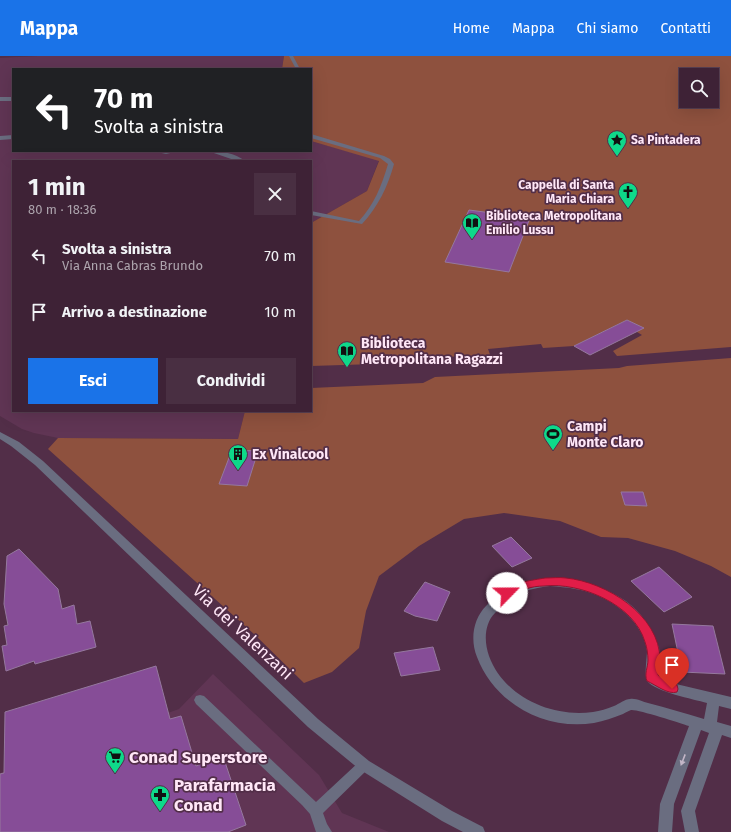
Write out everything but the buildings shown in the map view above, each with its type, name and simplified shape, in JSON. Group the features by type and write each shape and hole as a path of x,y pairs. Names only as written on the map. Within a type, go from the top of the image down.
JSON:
{"street":[{"name":"Via dei Valenzani","path":"0,435 15,444 39,463 313,723 364,765 447,816 478,832"},
{"path":"714,728 631,704 614,713 594,718 580,719 550,715 530,707 511,696 496,682 486,667 480,650 479,640 483,619 493,605 507,593 524,585 545,582 567,582 588,587 615,600 627,608 642,624 651,641 654,660 652,678 672,689 731,703"},
{"path":"692,832 688,811 714,728 714,699"},
{"path":"664,832 667,804 714,728"}],"lane":[{"path":"291,56 297,68"},
{"path":"0,99 12,99"},
{"path":"312,136 382,156 391,164 382,189 369,213 360,223 312,213"},
{"path":"0,138 12,137"},
{"path":"215,152 240,160"},
{"path":"200,700 307,801 316,811 320,831"},
{"path":"316,811 364,765"}],"shaded area":[{"path":"38,56 284,56 282,68 12,68 12,152 312,152 312,141 379,160 367,191 312,222 312,160 12,160 12,412 245,412 238,439 58,438 22,429 0,416 0,58"},
{"path":"284,56 731,56 731,347 617,356 613,351 642,335 637,332 643,328 627,320 574,346 543,348 541,344 488,349 492,360 490,358 464,360 463,356 375,361 375,364 312,366 312,222 367,191 379,161 312,141 312,68 282,68"},
{"path":"731,358 731,577 711,566 675,551 628,538 601,537 560,521 504,513 464,519 419,546 379,576 366,611 359,648 332,672 304,683 254,634 48,449 58,438 238,439 245,412 312,412 312,388 423,383 435,377 619,368 627,366"},
{"path":"213,674 319,775 342,813 389,832 0,832 0,773 179,709"}],"place":[{"name":"Sa Pintadera","path":"617,157"},
{"name":"Cappella di Santa Maria Chiara","path":"628,209"},
{"name":"Biblioteca Metropolitana Emilio Lussu","path":"472,240"},
{"name":"Biblioteca Metropolitana Ragazzi","path":"347,368"},
{"name":"Campi Monte Claro","path":"553,451"},
{"name":"Ex Vinalcool","path":"238,471"},
{"name":"Conad Superstore","path":"115,774"},
{"name":"Parafarmacia Conad","path":"160,812"}],"route":[{"path":"507,593 524,585 545,582 567,582 588,587 609,596 627,608 642,624 651,641 654,660 652,678 672,689"}]}
